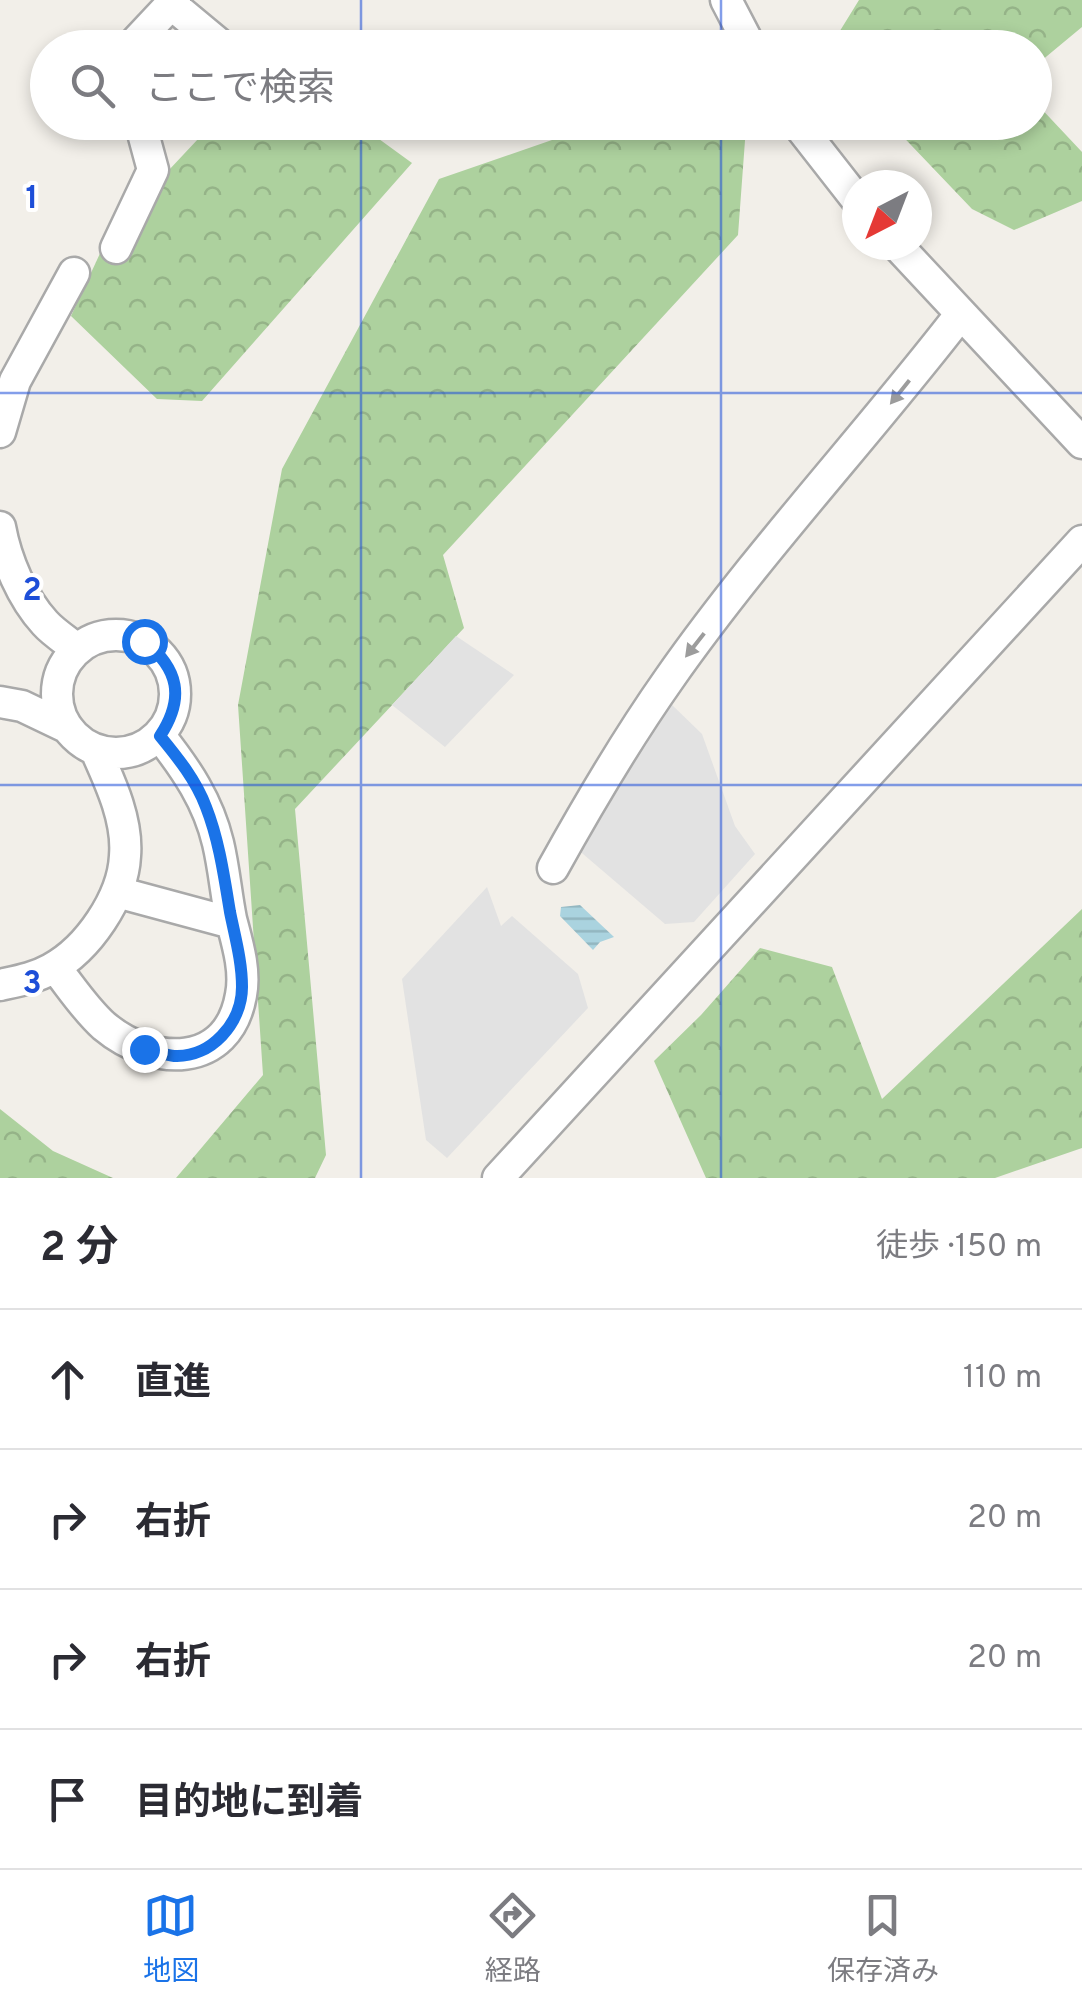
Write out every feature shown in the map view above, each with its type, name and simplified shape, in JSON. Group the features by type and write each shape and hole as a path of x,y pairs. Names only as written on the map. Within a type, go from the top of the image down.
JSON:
{"street":[{"path":"726,0 741,30"},
{"path":"146,30 172,2 204,30"},
{"path":"116,248 153,170 145,140"},
{"path":"810,140 842,181"},
{"path":"910,260 1082,443"},
{"path":"0,432 15,381 74,273"},
{"path":"554,868 602,781 670,678 760,560 960,315"},
{"path":"0,527 20,585 46,624 78,649"},
{"path":"498,1178 1082,541"},
{"path":"0,985 55,967 86,940 118,892 126,858 114,792 97,753 76,740 68,728 60,712 57,689 63,667 78,649 98,637 121,635 144,641 162,656 173,676 176,699 170,722 160,736 135,751 97,753"},
{"path":"0,702 22,706 68,728"},
{"path":"55,967 83,1005 121,1038 144,1049 175,1056 203,1052 222,1037 236,1014 242,991 238,936 232,923 218,842 188,771 160,736"},
{"path":"118,892 232,923"}],"green space":[{"path":"859,0 1082,0 1082,27 1052,52 1052,30 840,30"},
{"path":"1052,120 1082,152 1082,201 1014,230 972,209 906,140 1052,140"},
{"path":"197,140 380,140 412,163 202,401 157,399 71,316 109,234"},
{"path":"552,140 745,140 738,235 443,555 464,628 295,809 326,1155 315,1178 176,1178 263,1075 238,705 282,469 439,179"},
{"path":"1082,909 1082,1148 995,1178 706,1178 654,1061 760,948 832,967 882,1099"},
{"path":"0,1109 53,1151 113,1178 0,1178"}],"shaded area":[{"path":"456,636 514,675 445,747 392,705"},
{"path":"669,702 702,734 735,826 755,854 694,922 665,924 576,848"},
{"path":"487,887 501,926 512,916 578,974 588,1008 447,1158 426,1140 402,979"}],"water":[{"path":"580,905 614,937 600,942 593,950 560,916 561,907"}],"route":[{"path":"144,641 162,656 173,676 176,699 170,722 160,736 188,771 218,842 232,923 238,936 242,991 236,1014 222,1037 203,1052 175,1056 144,1049"}]}
